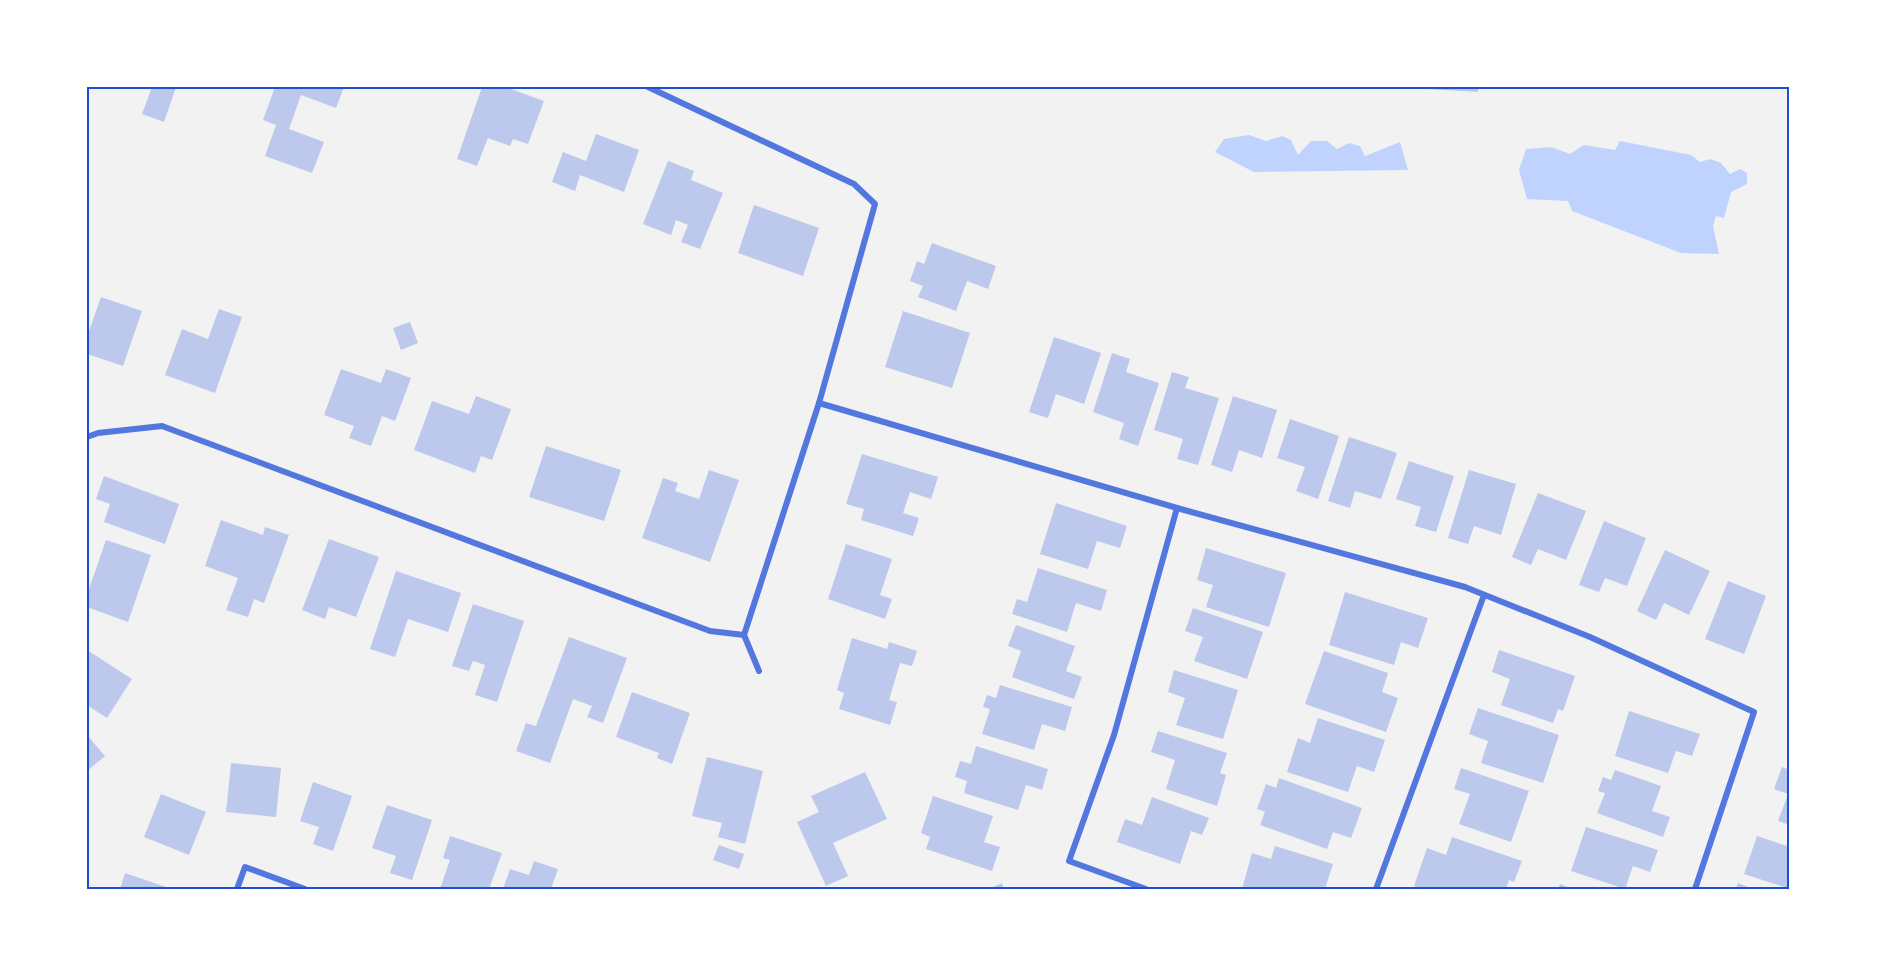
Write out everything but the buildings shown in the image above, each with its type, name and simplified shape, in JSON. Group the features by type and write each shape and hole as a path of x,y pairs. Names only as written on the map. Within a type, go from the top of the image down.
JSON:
{"street":[{"path":"648,87 854,184 875,204 819,403 744,635 759,671"},
{"path":"819,403 1177,507 1465,587 1590,637 1754,712 1695,889"},
{"path":"87,437 98,433 162,426 710,631 744,635"},
{"path":"1146,889 1069,861 1114,735 1177,507"},
{"path":"1376,889 1484,595"},
{"path":"237,889 244,867 305,889"}],"water":[{"path":"1249,135 1266,141 1282,136 1291,140 1298,155 1311,141 1327,141 1337,149 1349,143 1360,146 1365,156 1400,142 1408,170 1254,172 1215,152 1224,139"},
{"path":"1620,141 1691,155 1700,162 1710,159 1721,163 1730,174 1740,169 1747,173 1747,184 1731,192 1724,218 1716,216 1713,226 1719,254 1681,253 1572,211 1568,201 1527,199 1519,170 1526,149 1551,147 1570,154 1584,145 1615,150"}]}
